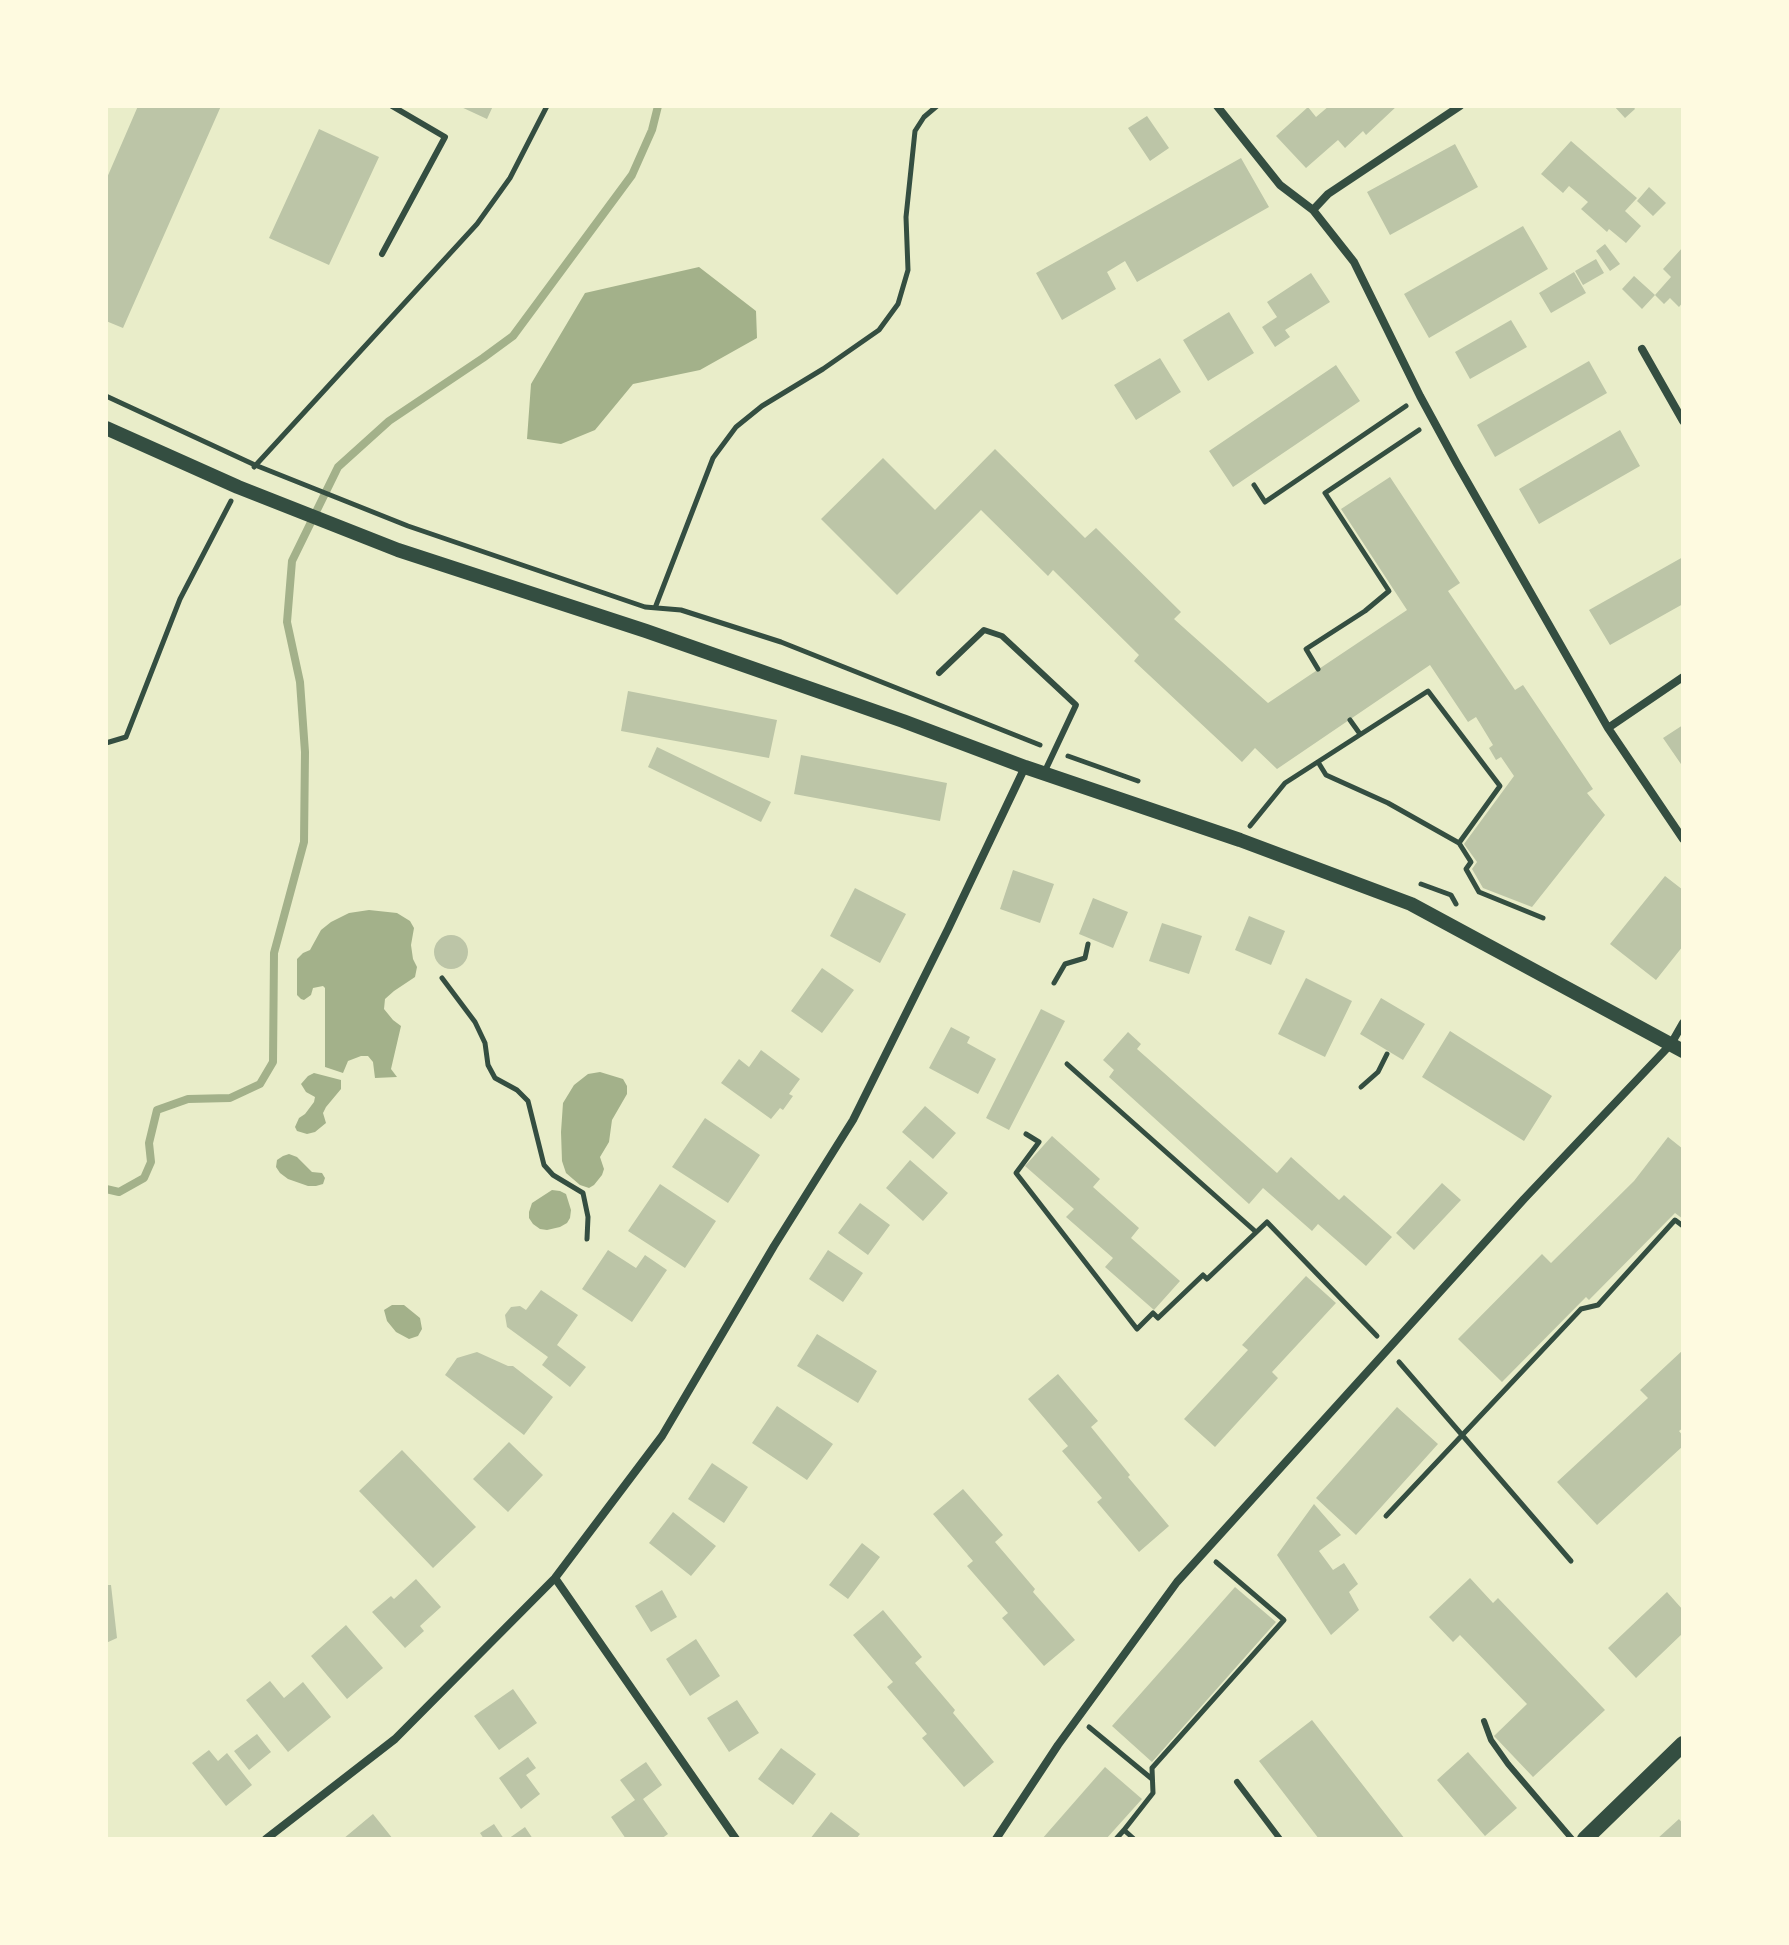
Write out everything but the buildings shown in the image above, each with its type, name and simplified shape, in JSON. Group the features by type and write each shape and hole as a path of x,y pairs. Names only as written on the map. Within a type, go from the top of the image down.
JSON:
{"main road":[{"path":"1585,1839 1683,1744"}],"street":[{"path":"1217,106 1280,185 1313,210 1354,262 1433,420 1608,728 1683,839"},
{"path":"1313,210 1328,194 1460,106"},
{"path":"1642,349 1683,421"},
{"path":"106,428 238,487 398,550 646,631 1025,767 1240,840 1411,904 1677,1048"},
{"path":"1608,728 1683,677"},
{"path":"266,1839 395,1739 555,1578 662,1436 774,1246 853,1120 1025,767"},
{"path":"996,1839 1078,1718 1177,1582 1514,1210 1677,1048 1683,1023"},
{"path":"555,1578 736,1839"}],"lane":[{"path":"382,254 445,137 392,106"},
{"path":"939,673 984,630 1002,636 1076,705 1044,773"},
{"path":"1484,1721 1491,1740 1508,1764 1572,1839"},
{"path":"1237,1782 1280,1839"}],"path":[{"path":"106,743 126,737 180,599 238,487 477,224 510,178 547,106"},
{"path":"646,631 713,458 736,427 762,406 879,330 898,304 908,270 906,217 915,131 924,117 937,106"},
{"path":"106,396 255,465 408,526"},
{"path":"1254,485 1265,502 1420,396"},
{"path":"1318,669 1306,649 1365,611 1389,591 1325,493 1433,420"},
{"path":"1240,840 1285,783 1428,691 1500,786 1459,843"},
{"path":"1350,720 1360,734"},
{"path":"1318,762 1326,775 1388,803 1459,843 1471,862 1466,869 1479,892 1543,918"},
{"path":"1054,983 1065,964 1085,958 1088,944"},
{"path":"442,978 475,1022 495,1078 517,1090 528,1101 544,1165 553,1175 583,1193 588,1217 587,1239"},
{"path":"1361,1087 1378,1072 1387,1054"},
{"path":"1067,1064 1256,1232"},
{"path":"1026,1134 1039,1142 1016,1173 1137,1329 1153,1313 1158,1318 1203,1275 1207,1279 1267,1222 1388,1349 1571,1561"},
{"path":"1386,1516 1581,1309 1598,1305 1675,1220 1683,1226"},
{"path":"1116,1839 1153,1793 1152,1768 1284,1620 1204,1552"},
{"path":"1078,1718 1153,1780"},
{"path":"1124,1830 1134,1839"}],"shaded area":[{"path":"699,267 756,311 757,338 700,370 633,384 595,430 561,444 527,439 531,384 585,293"},
{"path":"369,910 397,913 410,921 414,928 411,945 417,967 415,977 385,999 384,1009 401,1026 391,1069 397,1077 375,1078 373,1062 368,1056 348,1061 343,1073 325,1067 325,988 313,988 311,995 304,1000 297,995 297,959 310,950 321,930 349,913"},
{"path":"600,1072 623,1079 627,1094 612,1120 609,1142 600,1157 604,1169 602,1175 589,1188 580,1185 566,1173 562,1161 563,1103 574,1085 588,1074"},
{"path":"314,1073 341,1080 341,1089 323,1113 326,1123 307,1134 297,1131 295,1127 314,1102 315,1097 306,1092 301,1084"},
{"path":"289,1154 297,1157 312,1172 322,1173 325,1178 323,1184 308,1186 280,1173 276,1167 277,1160"},
{"path":"552,1190 566,1194 570,1218 560,1227 540,1229 529,1218 529,1212 532,1203"},
{"path":"392,1305 404,1305 420,1318 422,1329 418,1336 409,1339 396,1332 387,1321 384,1310"}],"waterway":[{"path":"106,1189 119,1192 144,1178 151,1162 149,1143 157,1110 188,1099 230,1098 260,1084 273,1062 274,953 304,842 305,752 300,682 287,622 292,561 338,467 389,421 513,336 632,175 652,130 658,106"}]}
